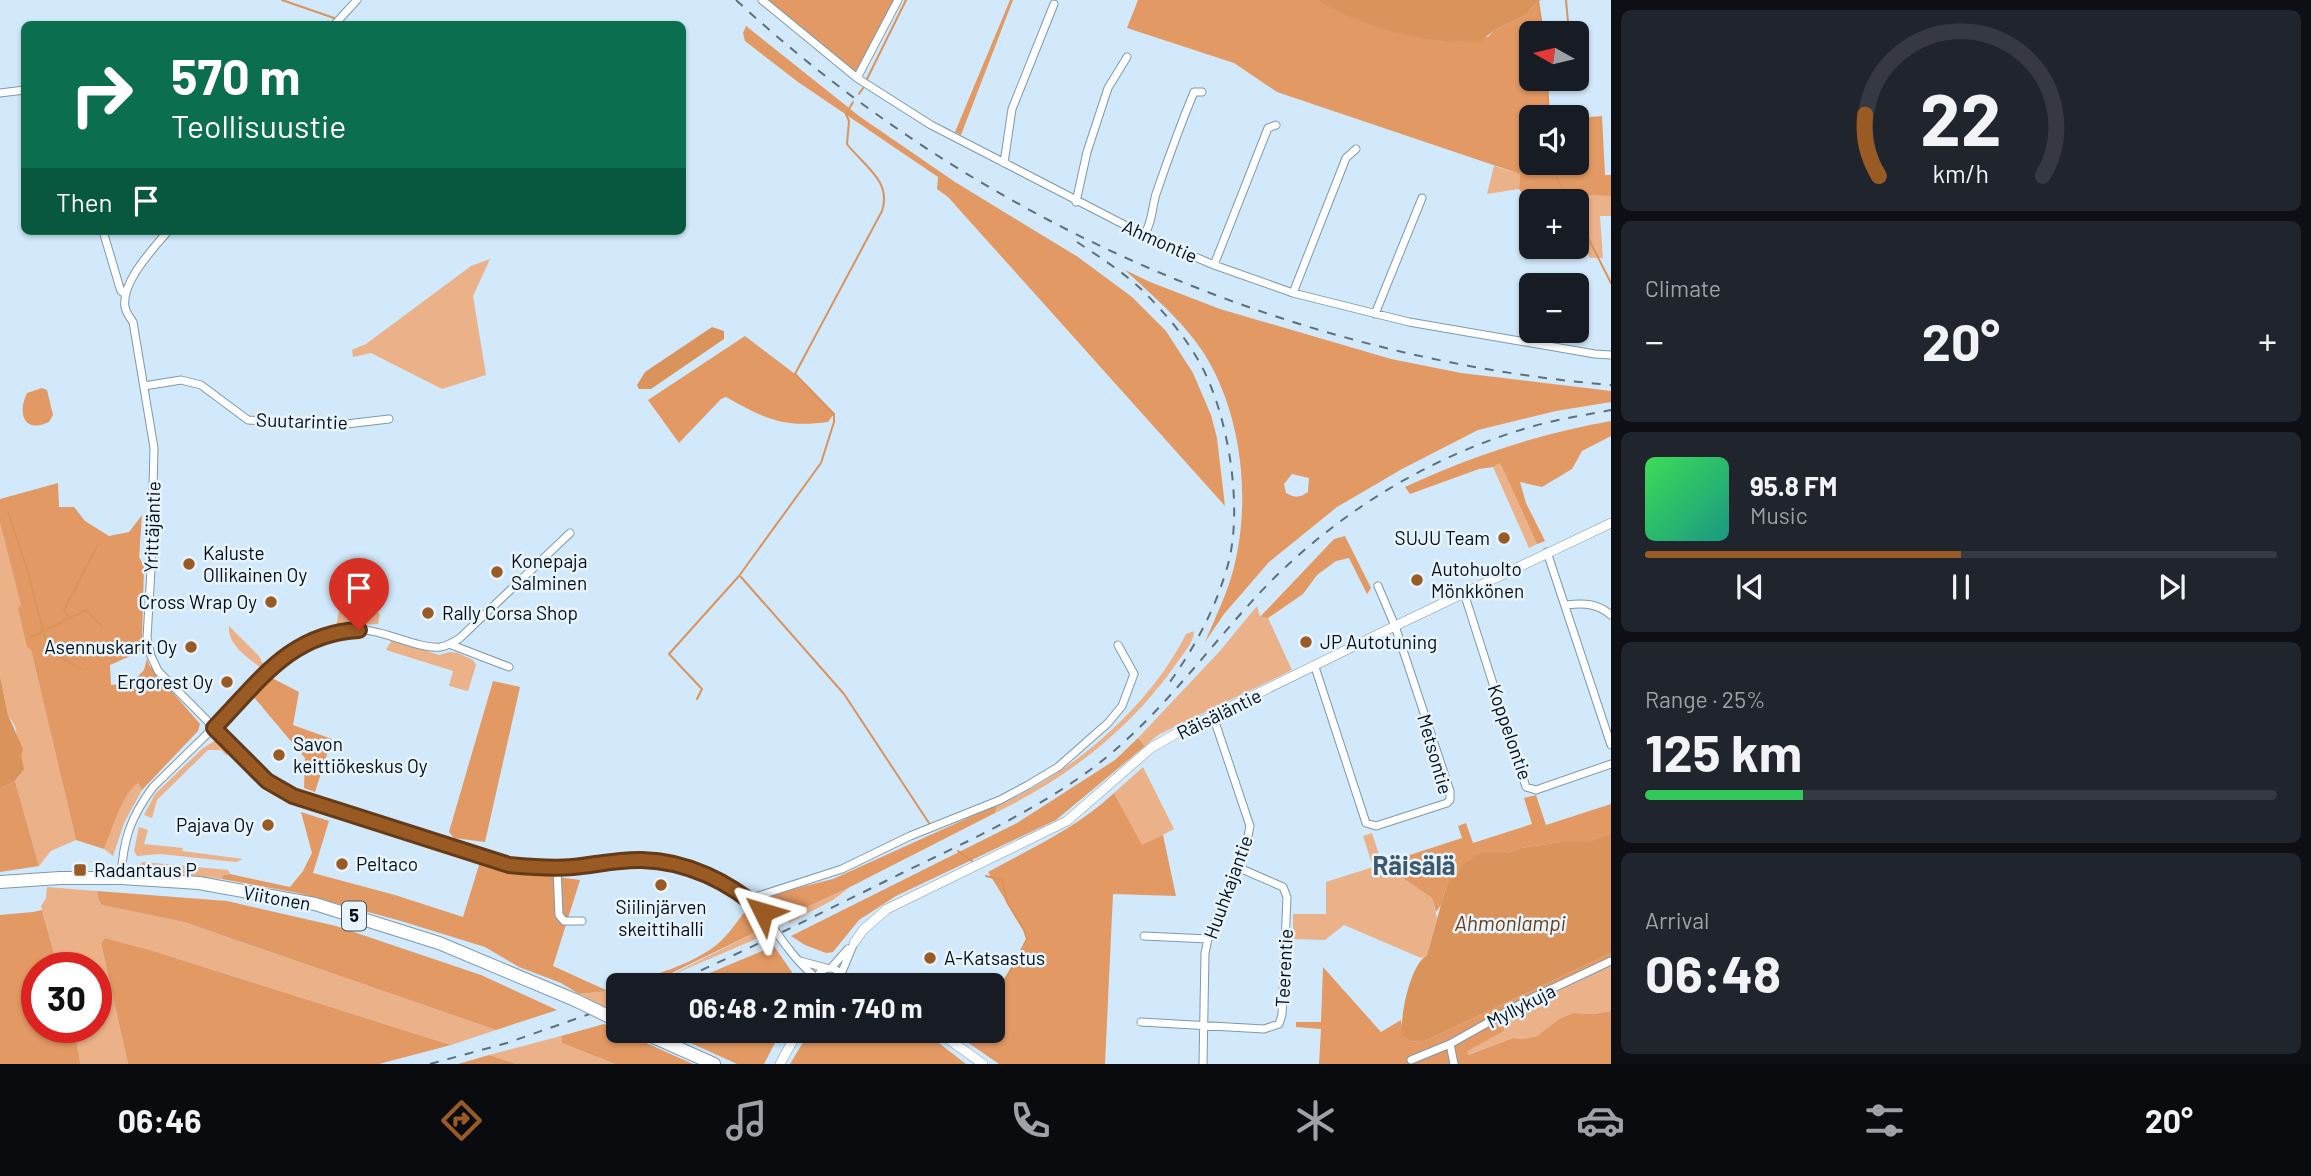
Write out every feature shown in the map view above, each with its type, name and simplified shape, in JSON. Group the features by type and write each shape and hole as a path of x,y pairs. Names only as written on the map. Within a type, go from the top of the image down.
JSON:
{"highway":[{"name":"Viitonen","path":"0,881 121,878 199,883 315,904 439,943 606,1015"},
{"path":"667,1043 714,1064"}],"street":[{"path":"338,21 357,0"},
{"name":"Ahmontie","path":"762,0 857,78 931,125 1076,202 1214,265 1293,293 1409,322 1611,355"},
{"path":"857,78 898,0"},
{"path":"1004,163 1012,109 1054,4"},
{"path":"1076,202 1087,152 1108,88 1127,57"},
{"path":"0,93 21,90"},
{"path":"1144,235 1148,230 1174,139 1194,92 1202,92"},
{"path":"1214,265 1268,128 1276,125"},
{"path":"1293,293 1346,158 1356,149"},
{"path":"1375,314 1422,198"},
{"name":"Yrittäjäntie","path":"104,235 119,285 125,295 125,309 133,322 154,449 147,638 158,671 267,781 302,800 509,865 557,868 643,860 696,870 721,881 749,900 768,919 809,973"},
{"path":"125,295 139,268 166,235"},
{"name":"Suutarintie","path":"144,386 181,380 201,385 248,419 338,425 389,419"},
{"name":"Räisäläntie","path":"853,943 863,930 887,909 1067,821 1152,748 1395,626 1611,523"},
{"path":"121,878 122,855 127,834 133,817 153,787 291,652 308,641 337,633 363,630 438,647 449,644 460,638 570,533"},
{"path":"1548,552 1611,745"},
{"path":"1378,586 1395,626"},
{"name":"Koppelontie","path":"1464,593 1526,787 1536,790 1611,764"},
{"path":"1566,605 1588,603 1599,606 1611,615"},
{"name":"Metsontie","path":"1315,667 1366,823 1376,826 1446,804 1450,800 1450,791 1395,626"},
{"path":"449,644 509,667"},
{"path":"749,900 842,869 910,836 1000,800 1058,767 1099,732 1122,706 1134,674 1118,645"},
{"name":"Huuhkajantie","path":"1203,1064 1205,953 1208,939 1247,846 1251,826 1213,716"},
{"name":"Teerentie","path":"1204,1026 1272,1028 1279,1024 1282,1015 1287,897 1283,887 1237,867"},
{"path":"557,868 559,915 564,921 582,921"},
{"path":"1144,936 1208,939"},
{"path":"820,973 829,968 853,943"},
{"path":"845,973 853,943"},
{"path":"798,960 829,968 834,973"},
{"name":"Myllykuja","path":"1411,1060 1450,1044 1528,1000 1611,961"},
{"path":"1141,1022 1204,1026"},
{"path":"780,1064 791,1043"},
{"path":"954,1043 983,1064"},
{"path":"1450,1044 1454,1064"}],"shaded area":[{"path":"762,0 898,0 857,78"},
{"path":"1010,0 1013,0 961,135 955,132"},
{"path":"1138,0 1317,0 1376,26 1443,41 1488,37 1493,31 1526,15 1538,1 1541,21 1519,21 1519,91 1548,91 1548,105 1519,105 1519,174 1277,92 1234,63 1127,28"},
{"path":"746,26 859,116 955,182 1078,257 1132,297 1166,331 1193,373 1211,415 1217,438 1225,506 948,197 937,189 938,177 798,82 745,41 743,33"},
{"path":"1602,116 1605,175 1611,175 1611,196 1589,195 1589,189 1519,189 1520,175 1589,175 1589,117"},
{"path":"1494,166 1520,175 1519,189 1487,194"},
{"path":"1589,195 1611,196 1611,216 1600,216 1603,258 1590,258"},
{"path":"490,259 473,296 486,375 442,389 371,353 353,357 352,350 366,344 471,266"},
{"path":"1125,270 1220,309 1391,359 1461,373 1611,391 1611,402 1556,411 1478,430 1402,469 1337,507 1269,562 1224,614 1205,642 1228,586 1239,541 1242,486 1235,431 1218,379 1197,343","holes":["1292,474 1309,478 1308,492 1305,494 1297,497 1286,493 1284,484"]},
{"path":"745,336 795,374 834,414 828,422 786,423 752,411 726,397 679,443 648,400"},
{"path":"42,388 47,390 53,415 49,422 34,425 25,420 24,400 27,393"},
{"path":"1611,421 1611,436 1582,451 1572,469 1542,487 1520,482 1526,503 1545,541 1537,544 1500,463 1410,494 1405,487 1506,447 1557,432"},
{"path":"1500,463 1537,544 1529,548 1493,467"},
{"path":"58,483 59,507 74,507 85,521 109,536 129,532 142,515 139,557 144,567 144,650 110,665 111,685 131,683 144,670 147,659 149,665 200,724 198,731 142,790 138,783 132,789 122,805 104,849 76,840 31,650 27,647 18,608 21,605 0,523 0,499"},
{"path":"0,523 21,604 140,546 139,557 144,567 31,650 76,840 51,851 39,866 15,781 20,775 21,756 15,726 8,715 0,676"},
{"path":"1345,536 1371,588 1367,594 1349,558 1336,561 1317,575 1303,594 1268,618 1260,617 1334,539"},
{"path":"344,605 378,612 378,624 336,626 340,607"},
{"path":"1257,606 1260,617 1268,618 1292,670 1158,735 1145,746 1138,738 1219,652"},
{"path":"229,626 259,656 262,669 235,645 229,633"},
{"path":"1194,631 1188,648 1158,688 1118,731 1072,768 995,813 997,806 1053,776 1106,735 1151,687 1186,634"},
{"path":"392,640 439,655 458,653 473,660 476,665 468,691 449,686 453,671 386,650"},
{"path":"272,678 299,692 293,725 332,739 315,792 304,788 305,758 253,696"},
{"path":"493,681 520,687 485,842 454,838 449,832"},
{"path":"1138,738 1145,746 1056,820 896,896 859,920 833,952 826,953 805,945 791,936 1017,823 1115,760"},
{"path":"214,741 228,750 227,756 221,750 208,750 157,800 152,818 144,815 155,794"},
{"path":"1143,767 1174,829 1142,846 1114,793"},
{"path":"15,781 39,866 0,872 0,789"},
{"path":"138,783 142,790 124,823 113,856 104,849 121,805"},
{"path":"1114,793 1142,845 1163,835 1176,896 1113,894 1105,1064 999,1064 969,1043 1005,1043 1005,977 1027,939 988,872 1070,827"},
{"path":"1536,795 1546,825 1611,804 1611,833 1588,842 1561,842 1521,848 1507,853 1480,853 1446,887 1436,912 1432,898 1382,864 1462,838 1458,826 1466,823 1473,843 1532,824 1524,798"},
{"path":"997,806 995,813 785,917 770,897 833,879"},
{"path":"301,812 329,821 313,873 463,917 480,862 511,871 580,880 553,966 606,991 579,994 561,983 519,967 485,947 298,893 222,879 223,875 230,874 290,887 303,871 312,853"},
{"path":"139,827 148,830 144,844 243,859 236,862 160,854 137,856 134,851"},
{"path":"1372,833 1382,864 1432,898 1437,918 1427,955 1421,958 1344,925 1325,940 1293,939 1293,914 1326,914 1326,882 1373,867 1363,836"},
{"path":"143,862 228,870 230,874 223,875 222,879 144,870 138,866"},
{"path":"47,887 97,891 103,905 184,922 496,1030 451,1045 105,938 101,943 103,952 54,952 41,906 46,898"},
{"path":"850,887 833,900 789,923 785,917"},
{"path":"97,891 227,901 336,926 481,975 557,1010 496,1030 184,922 102,905"},
{"path":"42,910 54,952 21,952 21,1043 77,1043 80,1064 0,1064 0,915"},
{"path":"746,910 760,920 762,929 672,973 658,973 705,953 725,937"},
{"path":"760,920 768,932 765,935 675,973 762,929"},
{"path":"105,938 150,950 451,1045 379,1064 128,1064 112,992 112,952 103,952 101,943"},
{"path":"774,946 793,973 710,973"},
{"path":"1611,953 1611,961 1481,1027 1504,1025 1504,1031 1467,1051 1468,1055 1513,1038 1537,1036 1559,1019 1573,1013 1594,1014 1611,1011 1611,1064 1319,1064 1321,1029 1296,1027 1296,1022 1321,1022 1323,967 1381,1032 1401,1020 1403,1035 1409,1041 1423,1042"},
{"path":"1611,961 1611,1011 1594,1014 1573,1013 1559,1019 1537,1036 1513,1038 1467,1055 1467,1050 1504,1031 1503,1025 1488,1028 1480,1026"},
{"path":"606,991 606,1006 604,1007 579,994"},
{"path":"112,992 128,1064 0,1064 0,1055 28,1043 112,1043"},
{"path":"604,1024 606,1043 646,1043 693,1064 615,1064 562,1043 561,1036"},
{"path":"561,1036 562,1043 615,1064 517,1064 489,1055"},
{"path":"691,1043 775,1043 764,1064 737,1064"},
{"path":"803,1043 939,1043 966,1064 790,1064"},
{"path":"489,1055 517,1064 458,1064"}],"water":[{"path":"1317,0 1542,0 1526,15 1493,31 1480,42 1442,41 1394,32 1346,15"},
{"path":"712,327 724,331 724,339 651,389 639,389 637,385 645,372"},
{"path":"0,676 8,715 23,749 21,756 24,769 15,781 0,789"},
{"name":"Ahmonlampi","path":"1611,833 1611,953 1423,1042 1409,1041 1402,1035 1411,980 1427,955 1446,887 1465,863 1480,853 1507,853 1521,848 1561,842 1588,842"}],"waterway":[{"path":"282,0 334,18"},
{"path":"867,79 906,0"},
{"path":"1566,0 1568,21"},
{"path":"1538,1 1541,21"},
{"path":"859,94 863,88"},
{"path":"1548,91 1548,105"},
{"path":"697,699 702,689 669,654 739,576 821,463 834,422 834,414 795,374 882,211 884,200 880,182 847,144 849,121 846,114 853,102"},
{"path":"1555,175 1563,189"},
{"path":"1589,240 1611,283"},
{"path":"8,512 27,569 47,645 51,652 81,669"},
{"path":"68,616 64,610 97,546"},
{"path":"741,577 844,694 929,823"},
{"path":"29,638 86,610 102,627"},
{"path":"958,851 972,861"},
{"path":"986,876 1002,880 1007,902 1027,939 1005,981"}],"railway":[{"path":"736,0 829,79 928,149 1032,211 1142,265 1255,309 1371,344 1490,370 1611,385"},
{"path":"1077,242 1137,286 1183,336 1211,386 1226,437 1234,492 1232,545 1227,568 1202,630 1167,686"},
{"path":"694,973 975,838 1022,813 1090,770 1156,711 1254,599 1283,570 1314,542 1382,493 1456,454 1494,439 1543,424 1611,410"},
{"path":"430,1064 507,1043 606,1008"}],"place":[{"name":"SUJU Team","path":"1504,538"},
{"name":"Kaluste Ollikainen Oy","path":"189,564"},
{"name":"Konepaja Salminen","path":"497,572"},
{"name":"Autohuolto Mönkkönen","path":"1417,580"},
{"name":"Cross Wrap Oy","path":"271,602"},
{"name":"Rally Corsa Shop","path":"428,613"},
{"name":"JP Autotuning","path":"1306,642"},
{"name":"Asennuskarit Oy","path":"191,647"},
{"name":"Ergorest Oy","path":"227,682"},
{"name":"Savon keittiökeskus Oy","path":"279,755"},
{"name":"Pajava Oy","path":"268,825"},
{"name":"Peltaco","path":"342,864"},
{"name":"Radantaus P","path":"80,870"},
{"name":"Siilinjärven skeittihalli","path":"661,885"},
{"name":"A-Katsastus","path":"930,958"}],"district":[{"name":"Räisälä","path":"1414,866"}],"route":[{"path":"359,630 323,636 308,641 291,652 214,728 267,781 302,800 509,865 572,867 643,860 696,870 734,888 763,912"}]}
